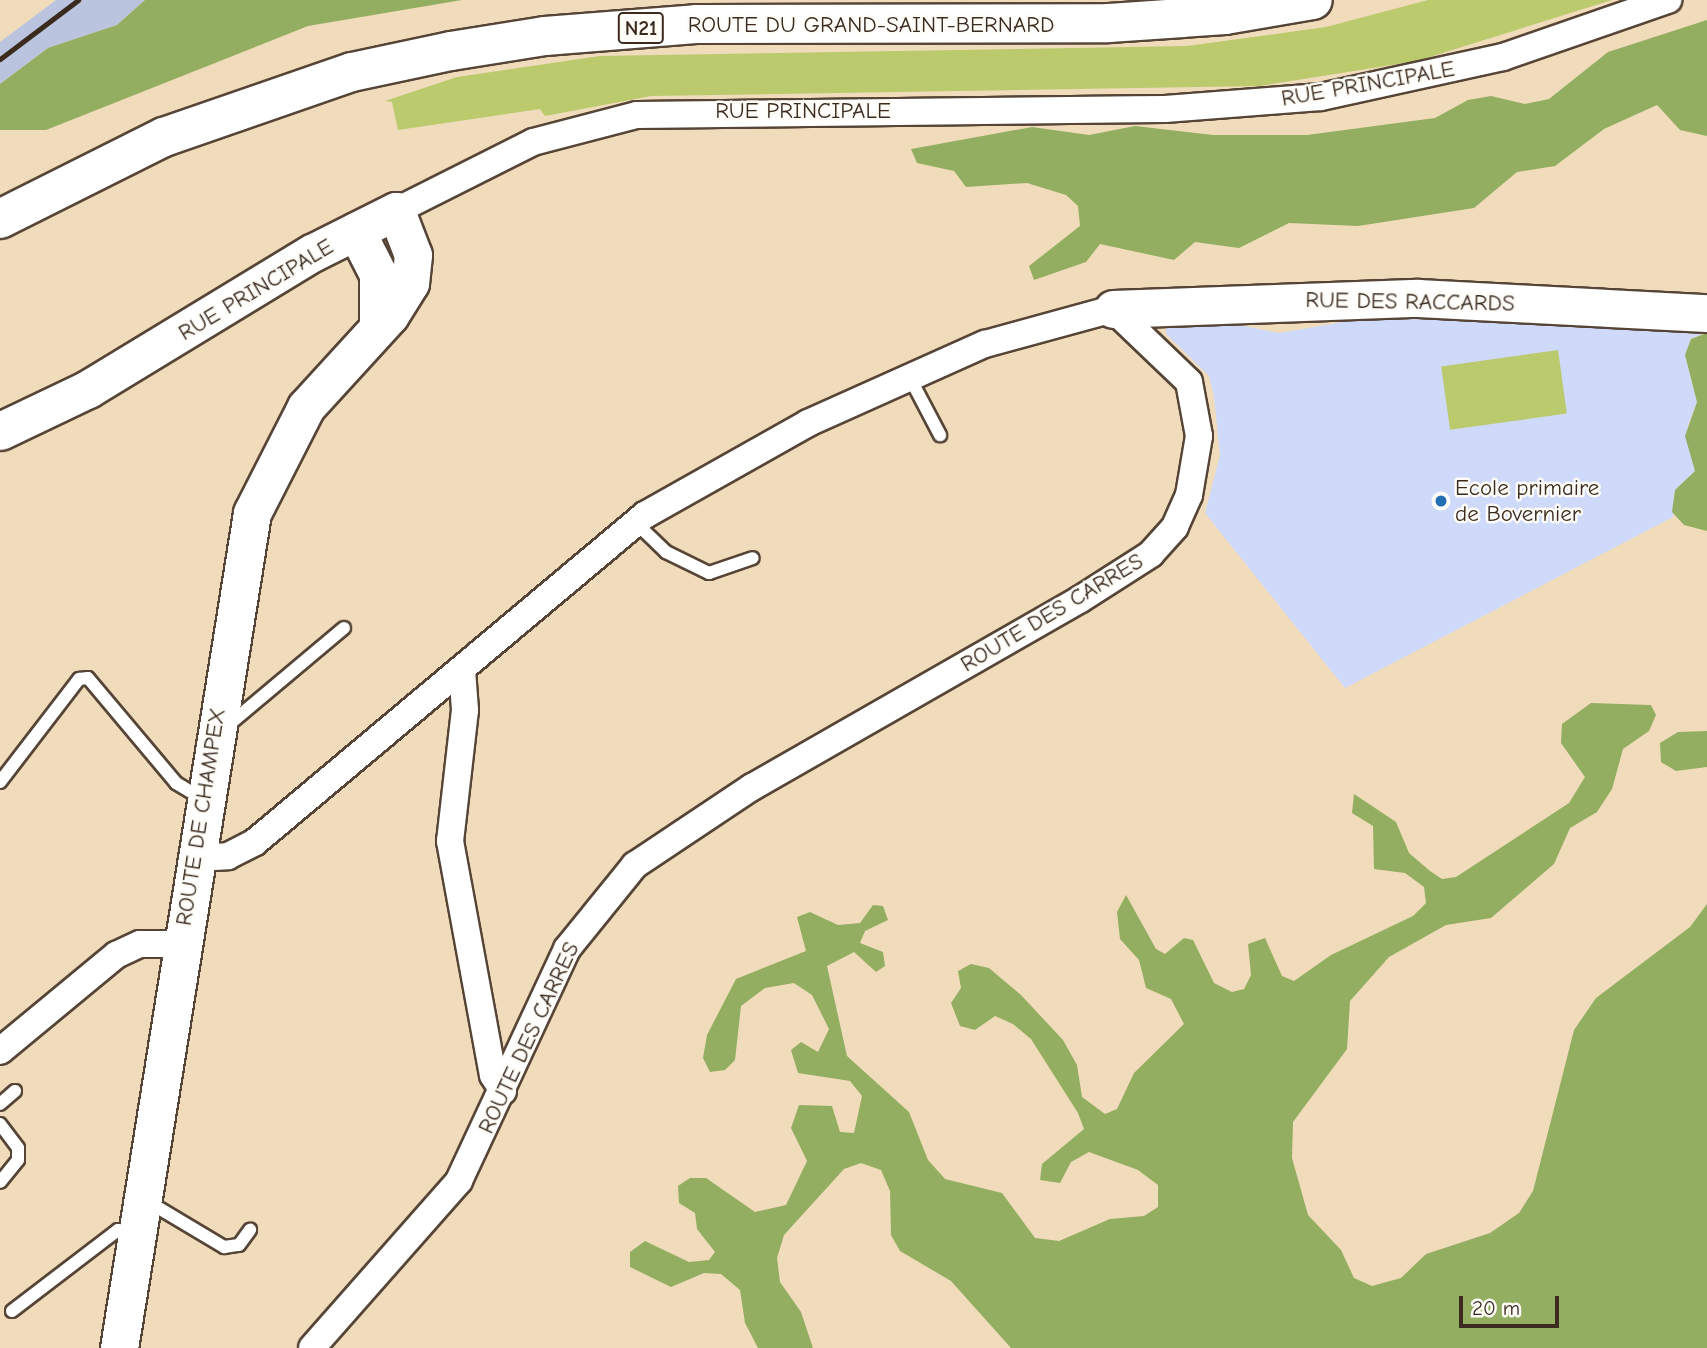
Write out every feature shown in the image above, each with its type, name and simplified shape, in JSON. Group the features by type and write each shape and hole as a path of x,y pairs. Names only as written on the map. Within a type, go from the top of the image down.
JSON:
{"main road":[{"name":"ROUTE DU GRAND-SAINT-BERNARD","path":"0,219 164,137 352,72 451,51 545,36 696,24 1109,23 1225,15 1313,0"}],"street":[{"name":"RUE PRINCIPALE","path":"0,431 110,376 356,231 533,142 637,115 1191,108 1321,97 1503,57 1668,0"},
{"name":"ROUTE DE CHAMPEX","path":"119,1348 142,1216 238,576 261,488 306,407 378,326 413,272 397,211"},
{"path":"356,231 378,274 378,326"},
{"name":"RUE DES RACCARDS","path":"1113,309 1418,298 1707,313"},
{"path":"195,858 228,856 255,842 636,523 808,423 909,375 1030,330 1113,309"},
{"name":"ROUTE DES CARRES","path":"312,1348 459,1181 567,949 635,864 752,787 1079,600 1151,554 1175,527 1196,465 1196,398 1181,373 1113,309"},
{"path":"462,670 465,710 450,841 493,1075 503,1091"},
{"path":"0,1051 116,955 140,944 181,944"}],"lane":[{"path":"909,375 940,435"},
{"path":"636,523 666,552 709,573 753,558"},
{"path":"216,726 228,727 344,628"},
{"path":"0,782 79,679 88,678 176,783 205,800"},
{"path":"0,1104 15,1091"},
{"path":"0,1124 18,1148 18,1160 0,1182"},
{"path":"12,1311 118,1230 142,1216 224,1247 239,1245 250,1230"}],"shaded area":[{"path":"56,0 145,0 117,25 48,48 0,84 0,42"},
{"name":"Ecole primaire de Bovernier","path":"1436,306 1691,324 1704,333 1691,339 1685,355 1697,402 1688,425 1695,471 1675,490 1673,517 1345,688 1205,513 1220,455 1214,397 1209,376 1166,334 1166,323 1183,314 1279,333"}],"green space":[{"path":"145,0 462,0 308,26 46,130 0,130 0,84 48,48 117,25"},
{"path":"1428,0 1612,0 1417,61 1259,86 651,96 545,116 540,109 398,130 392,102 385,101 457,77 600,56 1187,46 1326,27"},
{"path":"1707,20 1707,136 1680,130 1657,105 1604,129 1555,166 1517,172 1474,208 1358,226 1289,223 1239,248 1195,242 1174,260 1100,244 1086,262 1034,280 1029,266 1080,226 1078,206 1066,195 1027,183 966,187 954,171 917,163 911,149 1032,127 1089,135 1135,126 1213,135 1307,135 1435,118 1468,100 1491,96 1525,104 1549,99 1608,52"},
{"path":"1707,334 1707,531 1684,525 1672,512 1675,490 1695,471 1685,436 1697,402 1685,355 1691,339"},
{"path":"1558,350 1567,413 1450,430 1441,366"},
{"path":"1591,703 1651,705 1656,715 1649,731 1623,749 1612,789 1597,812 1570,828 1554,864 1491,918 1446,925 1389,957 1350,1001 1347,1049 1293,1122 1292,1158 1308,1215 1341,1250 1354,1278 1372,1286 1401,1278 1426,1254 1490,1233 1519,1213 1533,1191 1574,1030 1596,998 1690,927 1707,904 1707,1348 1011,1348 951,1281 900,1251 891,1235 890,1191 881,1170 861,1163 844,1169 784,1235 777,1258 780,1282 801,1312 813,1348 758,1348 745,1323 740,1290 721,1274 704,1273 671,1287 630,1267 630,1252 645,1241 689,1262 709,1260 715,1252 697,1229 695,1213 679,1203 678,1186 690,1178 706,1178 755,1212 786,1205 807,1161 791,1128 799,1105 832,1106 840,1132 854,1133 862,1096 850,1081 798,1073 791,1050 801,1042 818,1052 829,1029 812,995 794,983 765,988 741,1006 735,1060 725,1070 710,1072 703,1058 707,1035 736,979 806,951 797,917 810,912 838,925 860,923 873,905 883,906 888,920 865,931 860,943 883,952 885,966 876,972 854,952 827,966 847,1056 909,1112 928,1160 945,1179 1002,1193 1035,1238 1059,1241 1110,1219 1144,1216 1158,1207 1158,1185 1138,1170 1089,1152 1071,1162 1060,1183 1040,1180 1042,1164 1084,1129 1078,1113 1031,1039 1013,1024 995,1016 975,1030 960,1026 951,1003 961,988 958,971 971,964 989,968 1021,995 1063,1040 1077,1065 1082,1097 1105,1114 1117,1109 1134,1073 1184,1024 1171,999 1146,988 1139,960 1120,939 1117,912 1126,895 1156,949 1165,954 1184,938 1193,940 1214,983 1232,992 1244,989 1251,975 1248,944 1265,938 1282,976 1294,981 1331,955 1413,916 1426,903 1424,887 1405,873 1374,869 1373,826 1352,813 1354,794 1396,822 1409,853 1430,871 1442,879 1456,877 1569,803 1585,777 1561,743 1562,724"},
{"path":"1707,731 1707,767 1676,771 1661,762 1660,743 1678,732"}],"railway":[{"path":"0,59 78,0"}],"place":[{"name":"Ecole primaire de Bovernier","path":"1441,501"}]}
